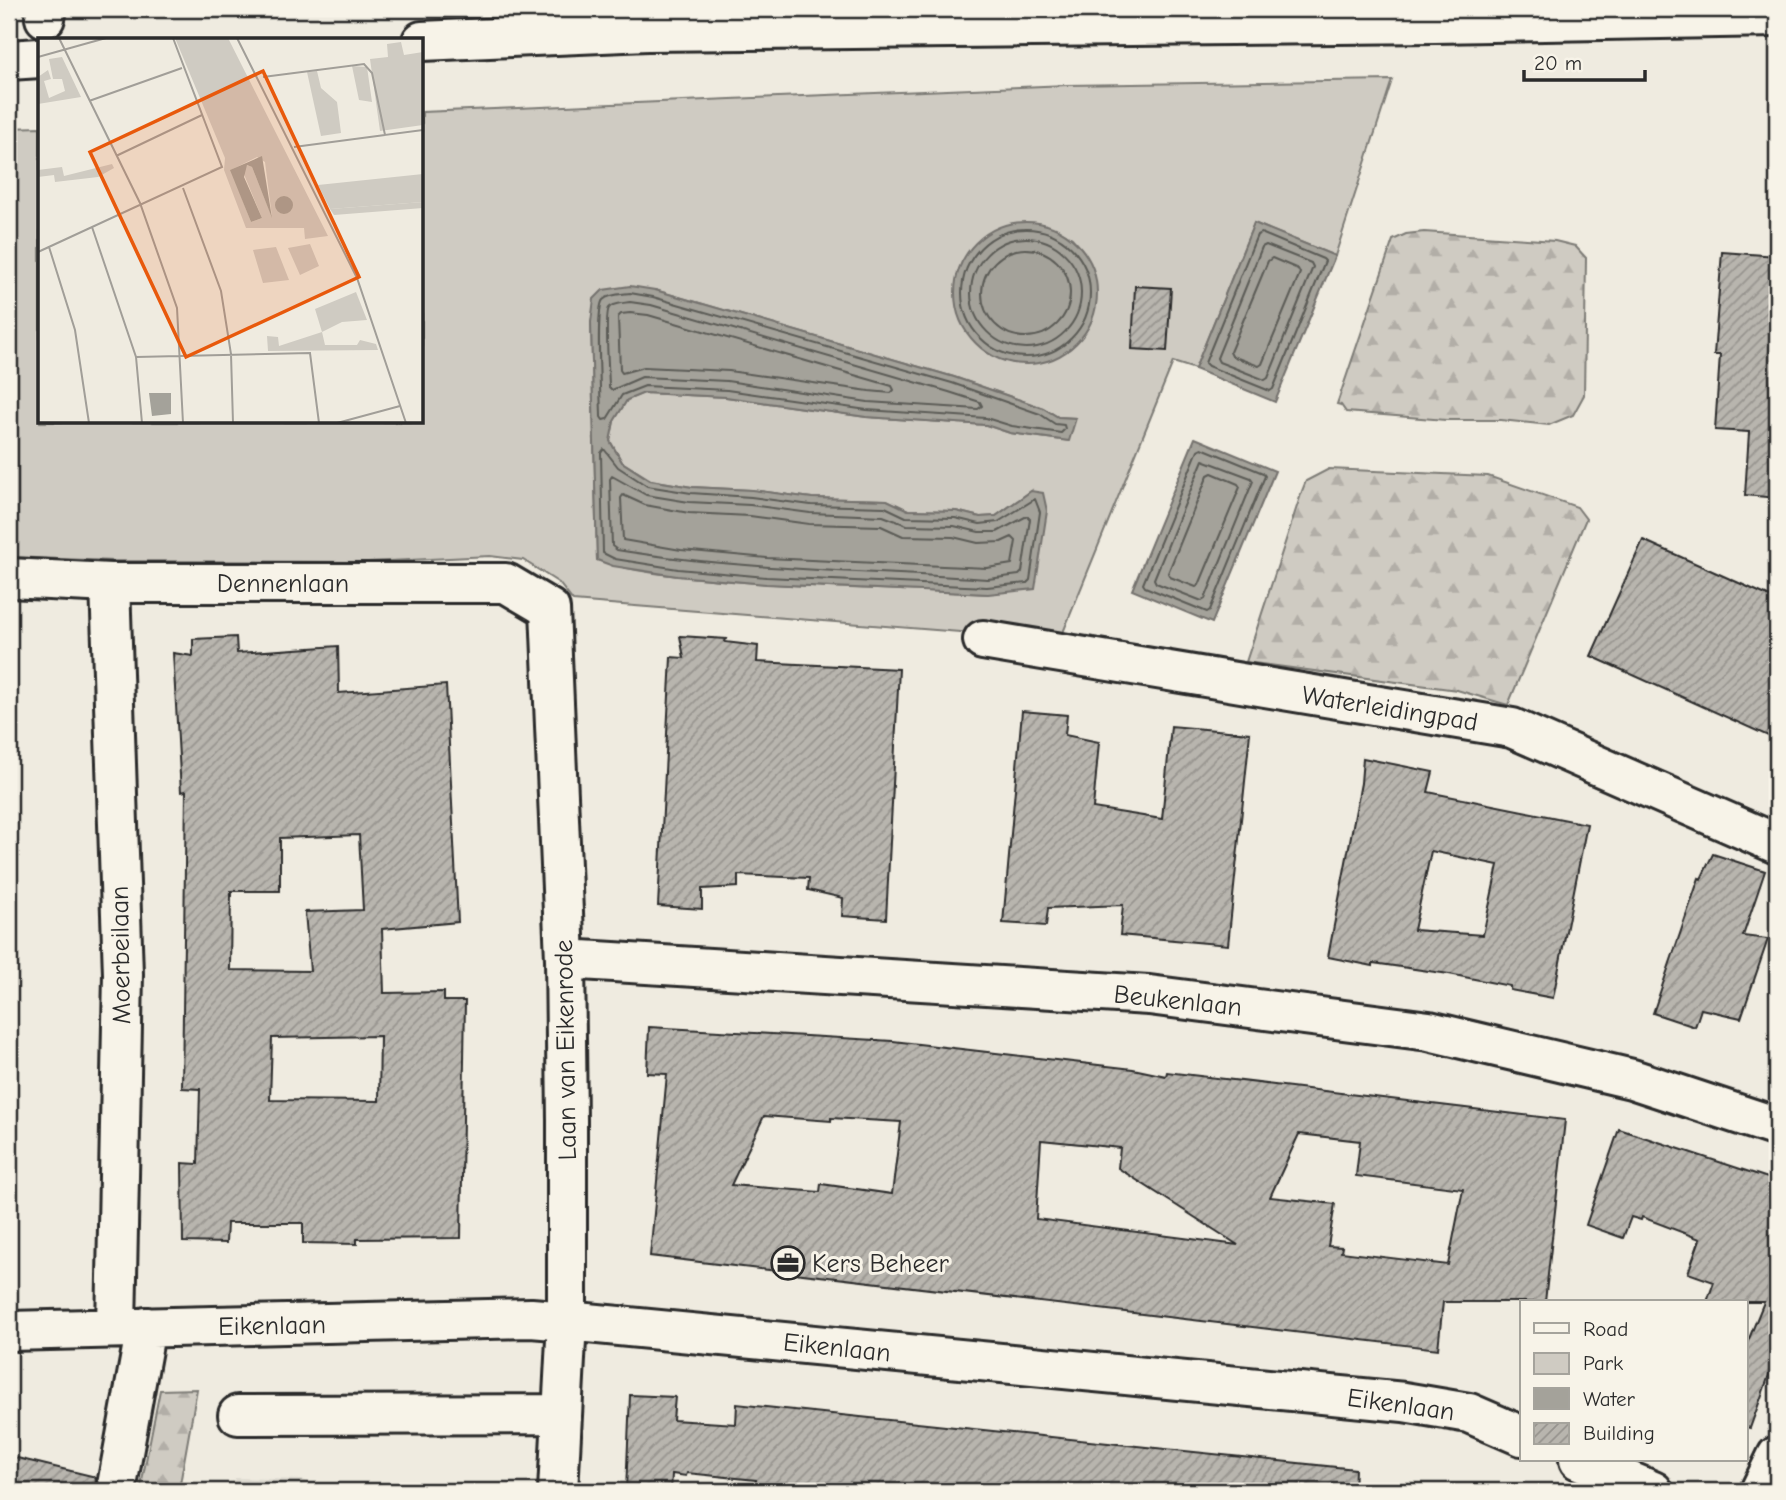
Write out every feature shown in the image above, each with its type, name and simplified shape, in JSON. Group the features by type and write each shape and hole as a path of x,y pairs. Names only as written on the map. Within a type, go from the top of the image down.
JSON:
{"street":[{"path":"424,41 649,20 1407,24 1777,17"},
{"path":"9,60 38,58"},
{"name":"Dennenlaan","path":"9,578 110,583 506,583 550,609"},
{"name":"Moerbeilaan","path":"110,583 131,1328"},
{"name":"Laan van Eikenrode","path":"550,609 565,959 567,1321 558,1491"},
{"name":"Waterleidingpad","path":"983,640 1512,728 1777,844"},
{"name":"Beukenlaan","path":"565,959 1149,995 1429,1031 1632,1079 1777,1127"},
{"name":"Eikenlaan","path":"9,1331 531,1318 1404,1402 1469,1413 1520,1435"},
{"path":"116,1491 131,1328"},
{"path":"238,1415 562,1414"},
{"path":"1760,1491 1777,1456"},
{"path":"1584,1462 1653,1491"}],"shaded area":[{"path":"235,1478 302,1480 330,1491 230,1491"}],"green space":[{"path":"1392,80 1335,256 1254,223 1195,369 1173,362 1060,640 573,601 559,583 523,560 490,556 368,562 114,561 9,557 9,128 38,127 38,424 424,424 424,112 1067,85","holes":["1056,228 1072,238 1084,252 1014,363 997,357","655,290 954,377 1043,408 1058,417 1075,418 1068,441 1010,433 986,425 866,417 726,397 644,393 627,400 614,421 610,441 622,462 651,480 692,487 752,490 812,498 887,500 908,510 956,511 980,517 996,516 1031,491 988,594 719,580 642,571 597,560 591,322"]},
{"path":"1424,232 1555,241 1575,246 1586,258 1584,395 1573,415 1549,425 1346,412 1337,404 1393,240 1406,234"},
{"path":"1329,469 1488,476 1577,507 1586,519 1508,705 1457,690 1246,662 1306,481"},
{"path":"197,1389 180,1484 184,1491 140,1491 160,1390"}],"water":[{"path":"1026,222 1053,228 1076,243 1091,266 1097,293 1091,320 1076,343 1053,358 1026,364 999,358 976,343 961,320 955,293 961,266 976,243 999,228"},
{"path":"1254,223 1335,256 1275,402 1195,369"},
{"path":"630,286 655,290 954,377 1043,408 1058,417 1076,418 1069,441 1010,433 986,425 866,417 726,397 644,393 627,400 614,421 610,441 622,462 650,480 692,487 752,490 812,498 887,500 908,510 956,511 980,517 996,516 1031,491 1043,493 1047,511 1035,589 988,594 766,584 677,576 613,566 597,560 591,322 594,299 603,290"},
{"path":"1195,438 1275,471 1212,623 1132,590"}],"building":[{"path":"1722,252 1777,256 1777,498 1745,495 1749,432 1715,430 1720,355 1714,355"},
{"path":"1135,286 1171,288 1167,351 1132,349"},
{"path":"1643,540 1777,600 1777,740 1591,656"},
{"path":"680,636 726,639 725,642 758,646 757,662 899,669 886,919 842,916 843,898 808,890 809,878 738,875 738,887 702,889 702,909 658,906 671,657 684,658"},
{"path":"236,637 237,653 338,646 339,693 446,685 458,922 382,929 384,993 444,992 444,1001 465,1001 461,1238 357,1239 357,1244 303,1243 303,1223 227,1223 226,1243 183,1242 182,1163 198,1164 200,1089 182,1088 186,791 181,792 173,653 193,656 193,639","holes":["359,835 363,910 305,912 310,971 230,970 231,891 280,891 280,838","380,1036 379,1101 270,1100 272,1038"]},
{"path":"1022,711 1067,715 1065,735 1099,742 1093,808 1162,819 1171,726 1250,733 1228,945 1120,935 1123,905 1048,908 1046,926 1003,923"},
{"path":"1363,758 1433,772 1428,792 1587,824 1553,998 1449,974 1373,963 1373,966 1328,957 1361,783","holes":["1431,851 1498,865 1483,935 1414,930"]},
{"path":"1713,854 1765,871 1743,936 1768,939 1741,1018 1701,1009 1695,1027 1653,1013 1699,878 1701,879"},
{"path":"649,1027 893,1041 1133,1069 1166,1076 1167,1072 1565,1120 1545,1300 1443,1302 1438,1349 650,1256 667,1074 647,1073","holes":["764,1116 831,1121 831,1118 901,1122 892,1194 821,1184 820,1192 731,1185","1299,1134 1360,1141 1356,1176 1463,1189 1448,1265 1341,1252 1342,1247 1328,1246 1335,1204 1270,1197","1041,1140 1120,1148 1118,1168 1238,1245 1036,1219"]},
{"path":"1619,1129 1777,1181 1777,1353 1750,1428 1748,1341 1764,1302 1708,1300 1714,1282 1688,1273 1700,1239 1642,1217 1641,1220 1631,1217 1623,1238 1586,1225"},
{"path":"630,1395 675,1397 673,1420 736,1424 737,1404 1355,1469 1354,1491 754,1491 756,1480 687,1473 686,1476 672,1474 671,1491 626,1491"},
{"path":"9,1456 96,1477 95,1491 9,1491"}],"place":[{"name":"Kers Beheer","path":"788,1263"}]}
